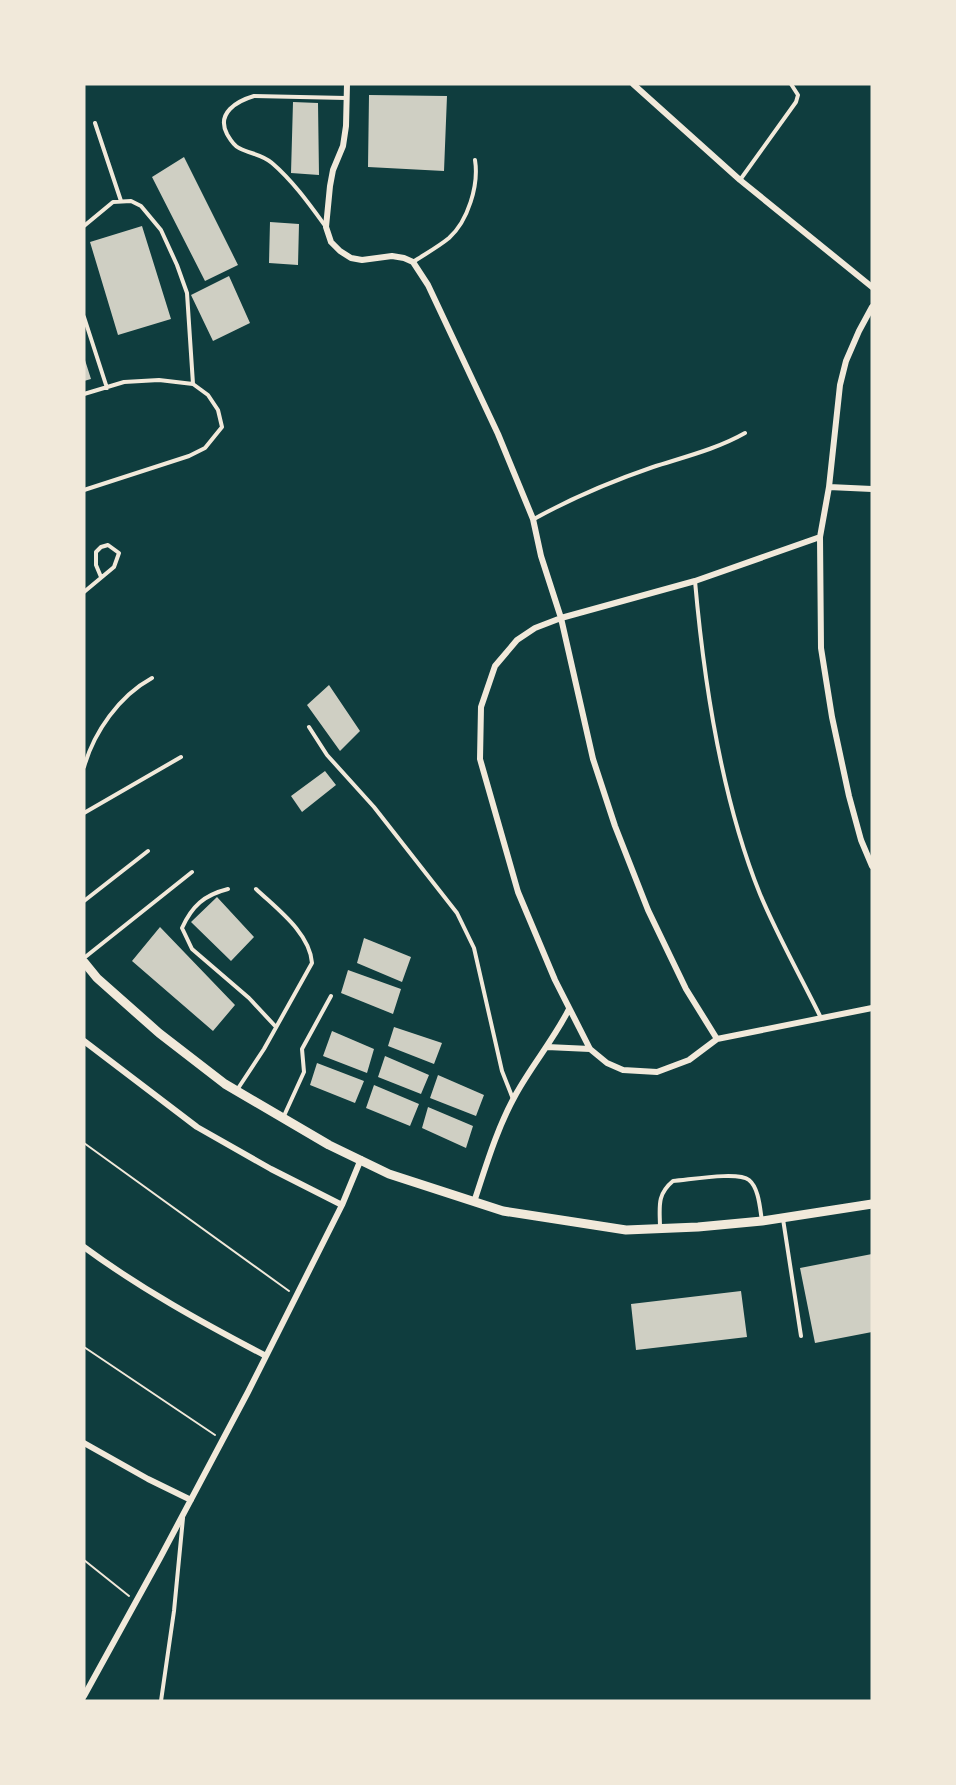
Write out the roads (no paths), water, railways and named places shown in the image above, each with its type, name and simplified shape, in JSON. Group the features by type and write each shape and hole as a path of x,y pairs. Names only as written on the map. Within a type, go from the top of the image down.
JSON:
{"street":[{"path":"347,84 343,146 333,170 330,186 326,227 331,242 351,258 362,260 392,256 404,258 413,262 428,285 498,434 533,519 541,556 561,618 593,759 615,826 648,910 686,988 717,1039"},
{"path":"633,84 740,180 872,287"},
{"path":"872,307 846,361 842,377 830,487 820,537 821,648 832,717 849,796 861,840 872,866"},
{"path":"830,487 872,489"},
{"path":"820,537 695,581 561,618 535,628 517,640 495,666 481,707 480,759 518,892 569,1009 590,1049 607,1063 622,1070 657,1072 689,1060 717,1039 872,1008"},
{"path":"84,960 97,978 159,1033 236,1091 329,1145 389,1174 503,1211 626,1230 762,1221 872,1204"},
{"path":"474,1202 513,1100 569,1009"},
{"path":"84,1041 197,1126 271,1169 342,1205"},
{"path":"547,1047 590,1049"},
{"path":"84,1696 223,1440 342,1205 361,1159"},
{"path":"84,1246 157,1296 266,1356"},
{"path":"84,1443 191,1500"},
{"path":"84,1680 91,1685"}],"lane":[{"path":"740,180 796,102 798,95 791,84"},
{"path":"326,227 304,196 273,163 264,156 233,143 224,127 224,119 227,111 233,105 254,96 347,98"},
{"path":"95,123 121,201"},
{"path":"413,262 448,239 459,227 471,201 477,171 475,160"},
{"path":"84,226 113,202 131,201 141,206 161,231 187,293 193,384"},
{"path":"84,317 107,388"},
{"path":"84,393 124,382 159,380 193,384 208,395 218,410 222,428 205,448 189,456 84,490"},
{"path":"533,519 567,501 649,469 732,441 745,433"},
{"path":"84,592 114,567 119,553 108,545 96,552 96,565 101,577"},
{"path":"695,581 705,668 730,804 760,894 821,1019"},
{"path":"84,767 100,730 132,693 152,678"},
{"path":"309,727 327,755 374,807 457,914 474,948 502,1071 513,1100"},
{"path":"84,813 181,757"},
{"path":"84,901 148,851"},
{"path":"84,960 192,873"},
{"path":"228,889 205,897 187,917 182,928 192,949 249,998 276,1027"},
{"path":"236,1091 312,963 311,954 301,935 256,889"},
{"path":"283,1118 304,1072 302,1049 331,996"},
{"path":"660,1228 660,1199 665,1188 673,1181 738,1176 748,1180 755,1190 762,1221"},
{"path":"783,1218 801,1336"},
{"path":"160,1701 174,1611 183,1515"}]}
